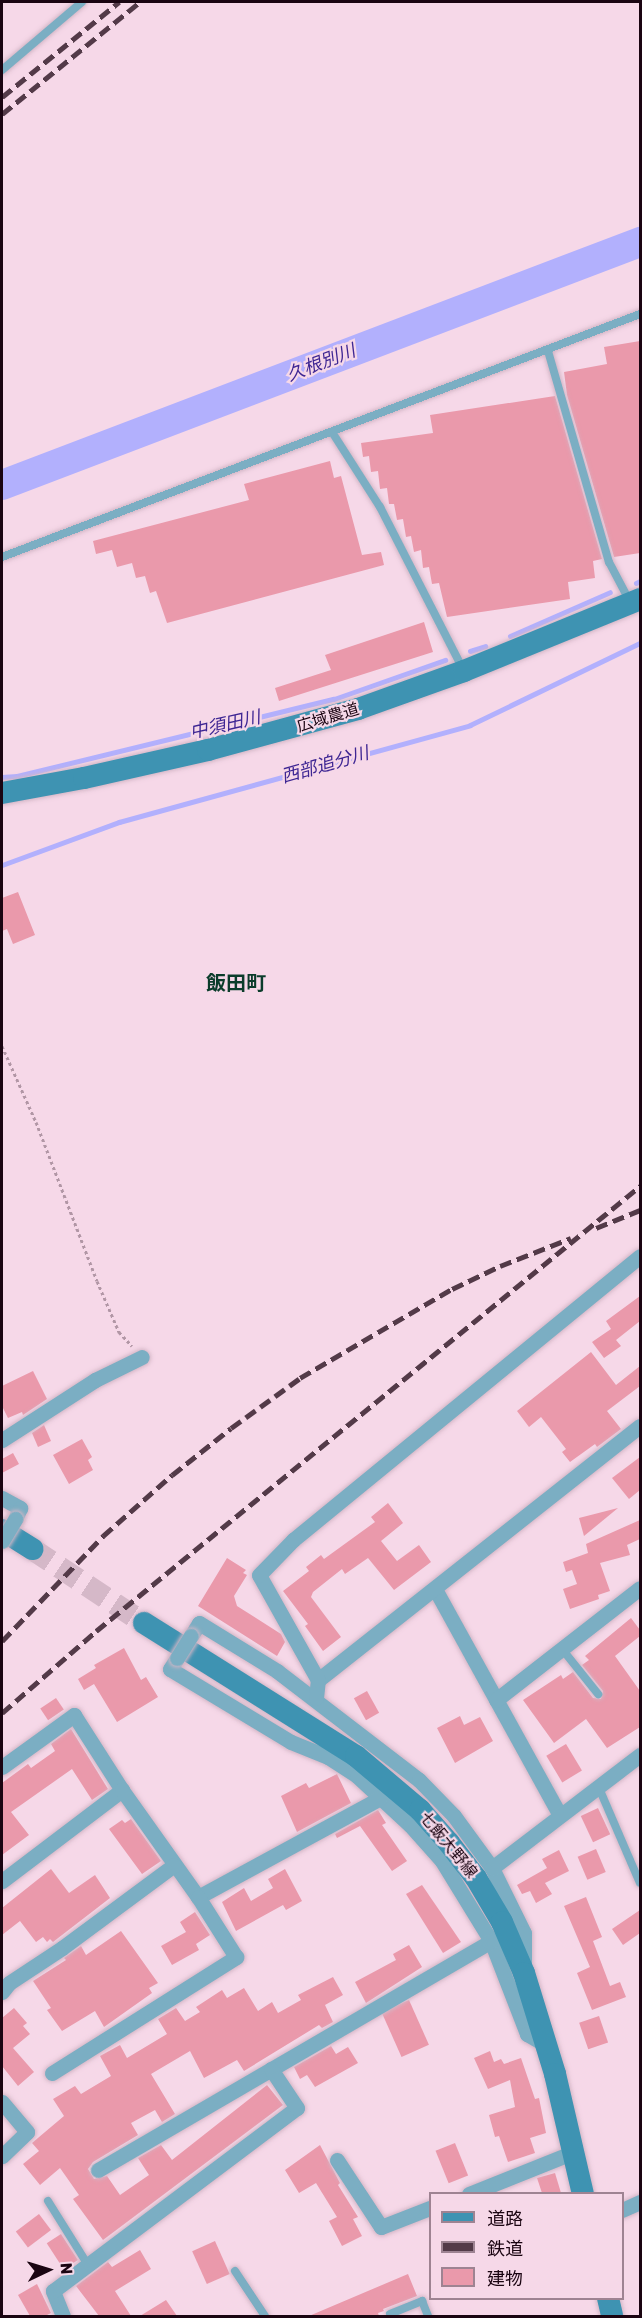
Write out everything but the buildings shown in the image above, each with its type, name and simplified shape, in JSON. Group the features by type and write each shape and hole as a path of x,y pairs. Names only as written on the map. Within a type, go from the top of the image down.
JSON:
{"main road":[{"name":"広域農道","path":"2,793 84,778 279,732 358,709 464,671 636,602"},
{"path":"8,1524 33,1550"},
{"name":"七飯大野線","path":"144,1623 356,1756 420,1810 476,1878 502,1922 524,1973 546,2045 583,2192"},
{"path":"608,2300 612,2316"}],"street":[{"path":"316,1698 318,1680 259,1575 293,1540 640,1256"},
{"path":"2,1440 95,1380 142,1357"},
{"path":"318,1680 640,1426"},
{"path":"2,1498 20,1509 8,1524 2,1541"},
{"path":"496,1700 640,1588"},
{"path":"435,1589 560,1815"},
{"path":"524,1973 524,1933 492,1868 454,1816 419,1780 316,1698 199,1623 170,1669 291,1742 328,1757 357,1776 410,1825 442,1861 491,1941 526,2034 546,2045"},
{"path":"2,1767 74,1715 122,1790 198,1897 236,1957 52,2073"},
{"path":"492,1868 640,1755"},
{"path":"2,1881 122,1790"},
{"path":"198,1897 380,1798"},
{"path":"4,1984 174,1865"},
{"path":"98,2170 491,1941"},
{"path":"63,2316 53,2291 297,2108 271,2069"},
{"path":"2,2102 27,2132 2,2156"},
{"path":"473,2192 574,2152"},
{"path":"337,2160 381,2227 429,2208"},
{"path":"624,2209 640,2202"}],"lane":[{"path":"2,70 82,2"},
{"path":"2,557 548,351 640,314"},
{"path":"548,351 609,562 636,602"},
{"path":"332,432 380,507 464,671"},
{"path":"562,1649 598,1694"},
{"path":"599,1788 640,1883"},
{"path":"48,2201 88,2265"},
{"path":"236,2271 265,2316"},
{"path":"390,2314 422,2301 428,2316"}],"path":[{"path":"2,1046 36,1122 120,1332 142,1357"}],"waterway":[{"name":"久根別川","path":"2,485 640,242"},
{"name":"中須田川","path":"636,583 640,581"},
{"name":"中須田川","path":"510,636 610,592"},
{"name":"西部追分川","path":"2,865 119,822 470,725 640,643"},
{"name":"中須田川","path":"470,651 485,646"},
{"name":"中須田川","path":"2,777 17,776 334,699 445,660"}],"tunnel":[{"path":"32,1549 144,1623"}],"railway":[{"path":"2,97 119,2"},
{"path":"2,114 140,2"},
{"path":"2,1713 96,1631 640,1186"},
{"path":"596,1228 640,1210"},
{"path":"2,1641 103,1536 172,1475 231,1428 300,1378 452,1289 500,1266 571,1238"}],"district":[{"name":"飯田町","path":"236,983"}]}
